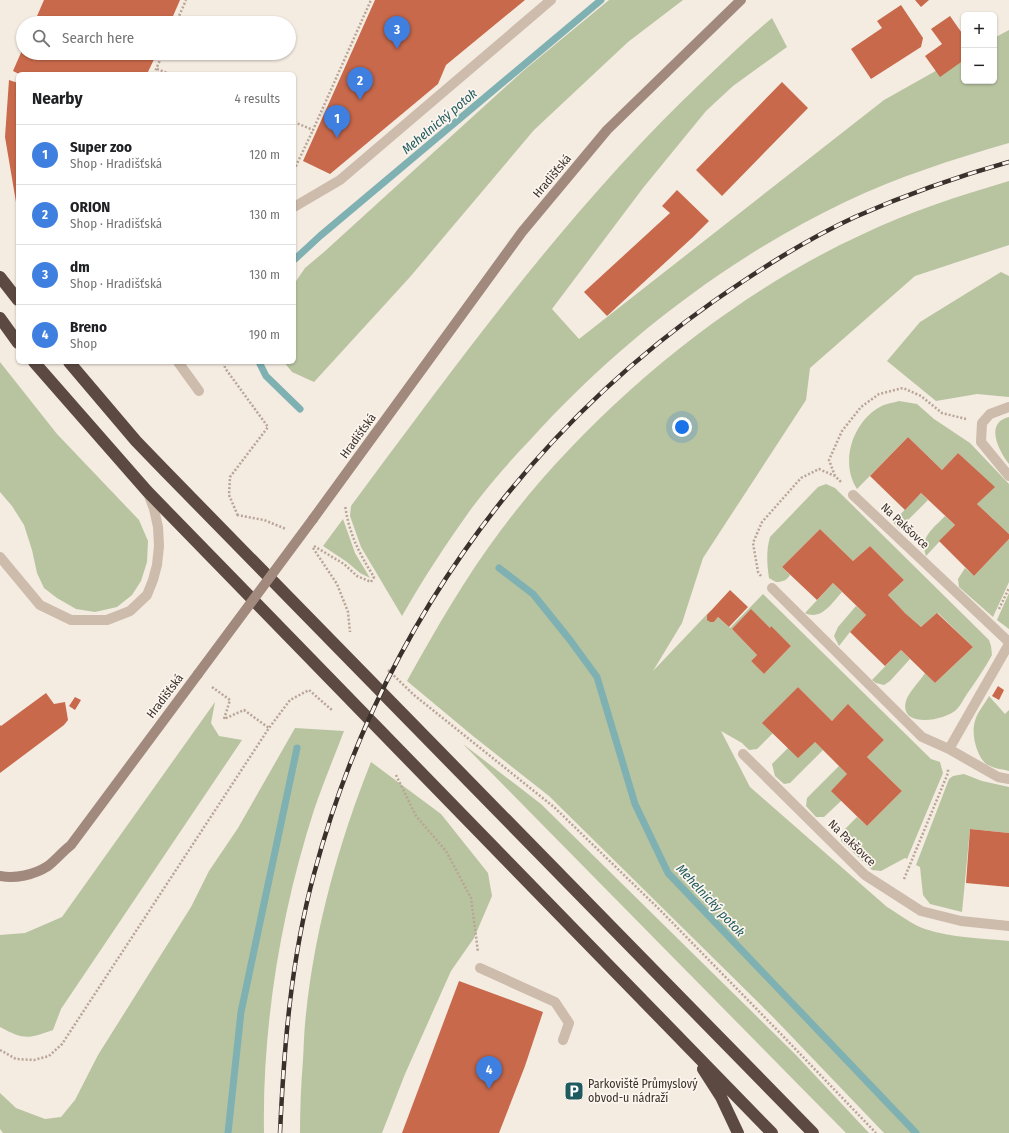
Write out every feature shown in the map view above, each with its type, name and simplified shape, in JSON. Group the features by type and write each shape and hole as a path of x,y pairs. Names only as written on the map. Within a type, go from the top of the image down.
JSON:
{"highway":[{"path":"0,277 16,297"},
{"path":"0,318 16,340"},
{"path":"0,327 16,341"},
{"path":"36,364 147,491 772,1133"},
{"path":"70,364 136,441 813,1133"},
{"path":"688,1047 721,1097 738,1133"}],"street":[{"path":"296,206 340,180 551,0"},
{"name":"Hradišťská","path":"0,876 10,878 29,874 48,866 71,845 314,519 522,232 607,130 741,0"},
{"path":"182,364 199,391"},
{"path":"1009,407 990,414 982,423 981,442 1009,476"},
{"path":"0,557 40,605 71,620 107,620 130,612 147,595 157,565 159,546 158,527 154,509 147,491"},
{"name":"Na Pakšovce","path":"854,495 1009,643 949,749"},
{"path":"772,588 922,737 949,749 998,777 1009,779"},
{"name":"Na Pakšovce","path":"743,754 864,875 896,896 921,911 961,921 1009,926"},
{"path":"480,968 555,1002 569,1022 563,1040"}],"path":[{"path":"179,16 186,0"},
{"path":"296,166 371,0"},
{"path":"155,72 160,60"},
{"path":"156,69 164,72"},
{"path":"296,123 313,130"},
{"path":"224,364 225,368 268,428 230,477 230,495 236,515 242,520"},
{"path":"835,476 829,460 842,431 861,406 879,394 903,388 921,396 942,413 982,423"},
{"path":"772,588 758,572 753,543 762,522 801,478 819,469 835,476 854,495"},
{"path":"345,505 348,523 358,550 374,577 371,582 357,576 339,561 311,545 337,584 348,612 350,632"},
{"path":"236,515 264,520 290,530"},
{"path":"992,626 1009,588"},
{"path":"344,627 355,638"},
{"path":"387,669 414,695 554,807 660,910 876,1133"},
{"path":"212,687 230,700 224,719 244,710 269,728"},
{"path":"0,1050 16,1059 34,1060 49,1056 62,1044 269,728 290,700 309,690 335,712"},
{"path":"896,896 948,772 949,749"},
{"path":"394,770 416,816 446,851 471,898 480,968"}],"green space":[{"path":"609,0 683,0 628,42 534,130 410,277 314,382 292,372 286,364 296,364 296,281 305,268 523,71"},
{"path":"772,18 787,47 733,86 706,111 643,188 552,309 579,339 884,100 961,57 961,84 997,84 997,36 1009,30 1009,143 926,169 885,184 845,202 758,249 676,306 600,369 522,448 471,509 426,575 402,616 361,547 350,516 351,506 475,340 562,232 607,180 654,130 745,41"},
{"path":"1009,181 1009,245 915,276 810,368 806,400 703,558 682,623 653,671 711,610 707,616 707,619 710,622 714,622 718,617 730,628 763,594 931,759 940,762 943,773 907,859 905,858 881,871 872,870 841,841 841,833 857,817 867,826 902,791 867,757 884,740 849,705 832,721 798,687 763,723 773,733 757,749 749,750 742,743 721,731 750,787 887,907 915,924 935,932 956,936 1009,941 1009,1133 884,1133 772,1016 549,796 473,736 407,681 463,585 501,530 536,486 576,442 618,401 664,361 711,324 760,291 810,261 861,235 897,219","holes":["751,610 770,628 771,627 791,646 764,674 751,661 757,655 732,629"]},
{"path":"1001,272 1009,276 1009,397 977,394 936,401 887,361 920,322"},
{"path":"0,362 57,434 139,520 148,541 147,562 141,581 132,595 117,607 95,612 76,609 57,598 44,588 37,573 24,525 12,506 0,492"},
{"path":"899,401 917,404 934,419 970,443 1009,484 1009,534 977,504 994,487 958,453 942,470 908,437 857,489 849,468 849,456 855,434 861,424 878,408"},
{"path":"1009,417 1009,464 998,445 995,431 1001,420"},
{"path":"826,484 835,488 989,640 992,655 960,706 951,713 934,719 916,719 909,716 905,710 906,701 925,673 935,683 973,647 938,613 921,627 905,613 888,595 904,580 870,546 853,561 820,529 782,567 790,575 788,578 783,581 776,582 769,578 767,558 770,537 818,487"},
{"path":"921,493 928,500 899,529 893,522"},
{"path":"945,516 955,525 926,556 924,543 926,538 932,529"},
{"path":"343,519 355,553 370,578 360,573 347,562 323,546"},
{"path":"1009,539 1009,582 993,617 959,587 958,579 965,568 974,576"},
{"path":"833,583 842,592 830,606 826,610 816,615 805,613"},
{"path":"1009,593 1009,629 997,620"},
{"path":"856,606 866,615 839,646 834,636 838,627"},
{"path":"901,650 910,659 890,681 884,685 876,683 872,680"},
{"path":"989,696 1005,714 1009,710 1009,771 987,765 979,754 975,743 974,726 977,714"},
{"path":"215,702 211,723 219,736 242,740 61,1009 53,1030 26,1037 0,1027 0,935 25,933 62,917"},
{"path":"295,728 344,731 314,810 302,849 283,929 270,1011 266,1052 264,1133 3,1133 0,1129 0,1093 16,1108 45,1119 61,1117 75,1100 98,1055 191,907 209,871 238,828"},
{"path":"815,742 823,750 790,783 784,784 775,776 772,764 788,748"},
{"path":"463,744 541,804 796,1055 869,1133 846,1133"},
{"path":"371,762 441,814 488,873 492,896 474,938 451,971 405,1074 382,1133 300,1133 305,1026 315,950 339,854 359,792"},
{"path":"839,766 847,774 841,801 824,817 816,817 806,806 807,798"},
{"path":"964,774 982,781 1009,787 1009,833 970,829 962,912 930,904 923,895 920,867 916,865 949,779 953,776"}],"building":[{"path":"44,0 180,0 173,16 37,16"},
{"path":"375,0 525,0 446,65 438,84 330,174 303,161"},
{"path":"915,0 929,0 921,7"},
{"path":"901,5 923,38 921,47 871,79 851,49 882,28 877,21"},
{"path":"950,16 961,32 961,62 940,77 925,56 942,44 931,29"},
{"path":"18,60 154,60 148,72 16,72 13,71"},
{"path":"9,80 16,82 16,202 5,137"},
{"path":"782,82 808,108 722,196 696,170"},
{"path":"677,190 709,221 607,316 584,292 670,213 662,206"},
{"path":"908,437 942,470 958,453 995,487 977,504 1009,534 1009,539 974,576 939,541 955,525 921,493 905,510 870,476"},
{"path":"820,529 853,561 870,546 904,580 888,595 905,613 921,627 937,613 973,647 935,683 901,650 885,666 850,632 866,615 833,583 817,600 782,567"},
{"path":"730,590 748,607 729,627 718,617 714,622 707,620 707,615"},
{"path":"751,609 791,646 764,674 751,661 757,655 732,629"},
{"path":"998,686 1004,690 999,700 992,696"},
{"path":"798,687 832,721 848,704 884,740 867,757 902,791 867,826 831,791 847,774 815,742 798,758 762,723"},
{"path":"46,693 54,704 65,702 68,720 64,725 0,773 0,725 1,726"},
{"path":"75,697 81,700 75,710 69,706"},
{"path":"970,829 1009,833 1009,887 966,883"},
{"path":"459,981 543,1012 525,1066 499,1133 402,1133"}],"waterway":[{"name":"Mehelnický potok","path":"296,258 320,236 601,0"},
{"name":"Mehelnický potok","path":"260,364 266,376 300,409"},
{"name":"Mehelnický potok","path":"499,568 533,594 570,640 597,677 635,804 668,873 916,1133"},
{"path":"228,1133 241,1012 297,748"}],"railway":[{"path":"280,1133 286,1035 294,970 306,906 314,874 341,788 375,706 416,627 464,552 518,482 578,416 643,356 714,301 748,278 818,235 855,217 931,187 1009,162"}],"place":[{"name":"dm","path":"397,49"},
{"name":"ORION","path":"360,100"},
{"name":"Super zoo","path":"337,138"},
{"name":"Breno","path":"489,1089"},
{"name":"Parkoviště Průmyslový obvod-u nádraží","path":"574,1091"}]}
